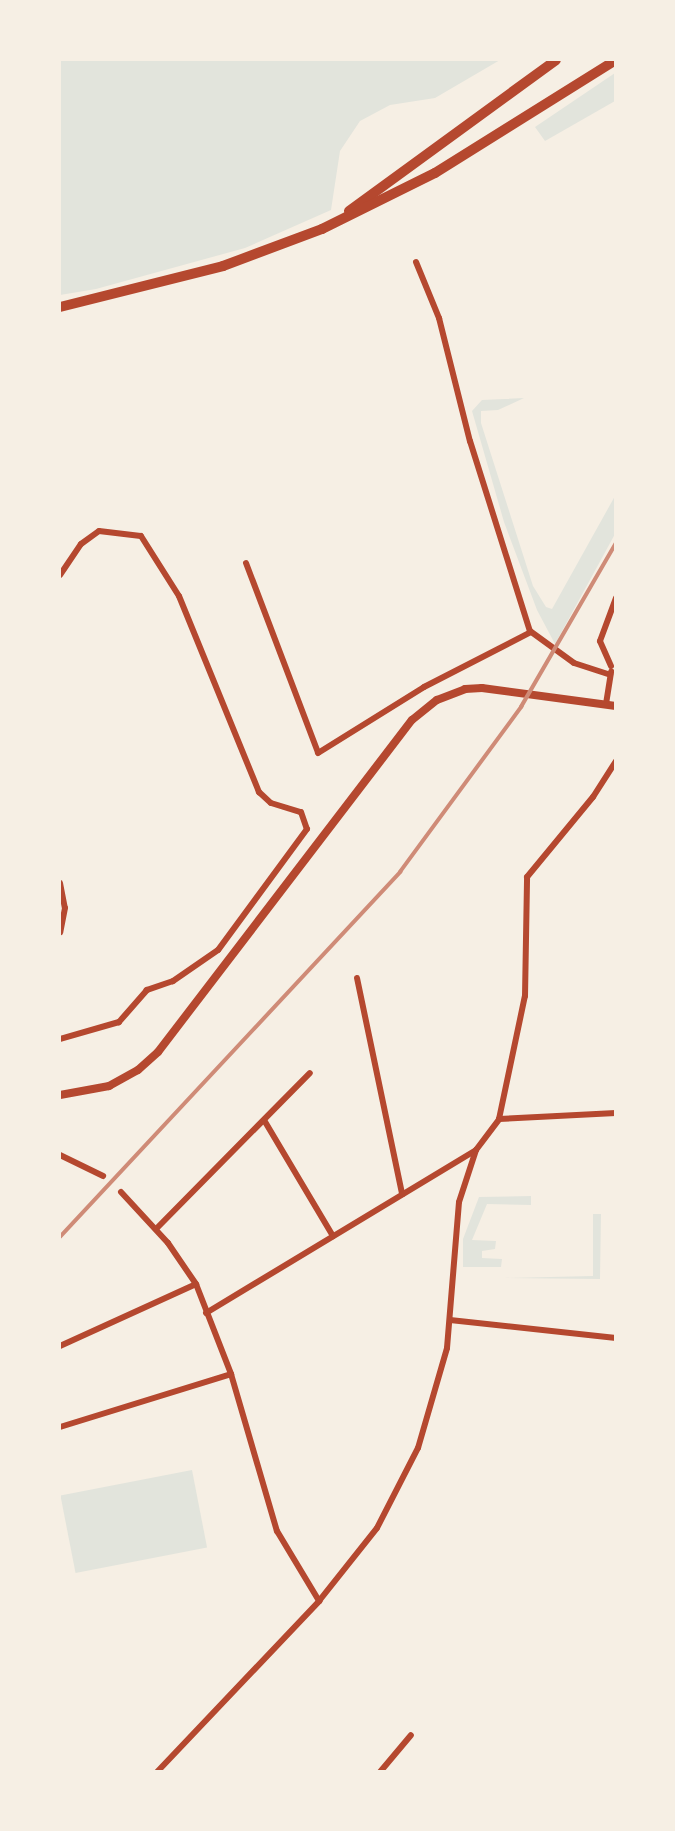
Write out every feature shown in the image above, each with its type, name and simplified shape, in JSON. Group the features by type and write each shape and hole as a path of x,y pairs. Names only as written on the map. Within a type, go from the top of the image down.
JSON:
{"highway":[{"path":"322,229 556,60"},
{"path":"60,307 212,270 322,229 435,173 615,60"}],"street":[{"path":"416,262 439,318 470,441 531,632 545,646 574,663 610,675"},
{"path":"60,575 81,544 99,531 141,536 179,596 259,792 271,803 301,811 307,829 218,950 173,981 147,990 119,1022 60,1039"},
{"path":"246,563 318,753 424,687 531,632"},
{"path":"606,704 613,666 600,641 615,598"},
{"path":"60,1095 109,1086 138,1070 158,1052 424,710 466,689 519,692 615,706"},
{"path":"157,1772 319,1601 377,1528 418,1448 436,1398 450,1320 453,1236 476,1150 499,1119 525,996 527,877 593,797 615,761"},
{"path":"60,883 65,908 60,933"},
{"path":"357,978 402,1194"},
{"path":"156,1229 310,1073"},
{"path":"499,1119 615,1113"},
{"path":"264,1121 333,1236"},
{"path":"206,1313 476,1150"},
{"path":"60,1155 103,1176"},
{"path":"121,1192 156,1229 196,1284 231,1374 277,1531 319,1601"},
{"path":"60,1346 196,1284"},
{"path":"450,1320 615,1338"},
{"path":"60,1427 231,1374"},
{"path":"380,1772 411,1735"}],"shaded area":[{"path":"60,60 500,60 435,98 390,105 360,121 340,151 331,210 245,248 96,289 60,295"},
{"path":"615,73 615,101 545,141 535,127"},
{"path":"524,398 498,410 481,411 481,423 533,586 546,607 552,609 615,496 615,534 555,644 537,610 504,522 472,411 482,400"},
{"path":"531,1196 531,1205 487,1204 472,1240 496,1241 495,1249 482,1251 482,1258 502,1259 501,1267 463,1267 463,1239 479,1197"},
{"path":"593,1214 601,1214 600,1279 504,1278 593,1276"},
{"path":"192,1470 207,1548 76,1573 60,1496"}],"railway":[{"path":"60,1237 400,872 521,707 616,543"}]}
